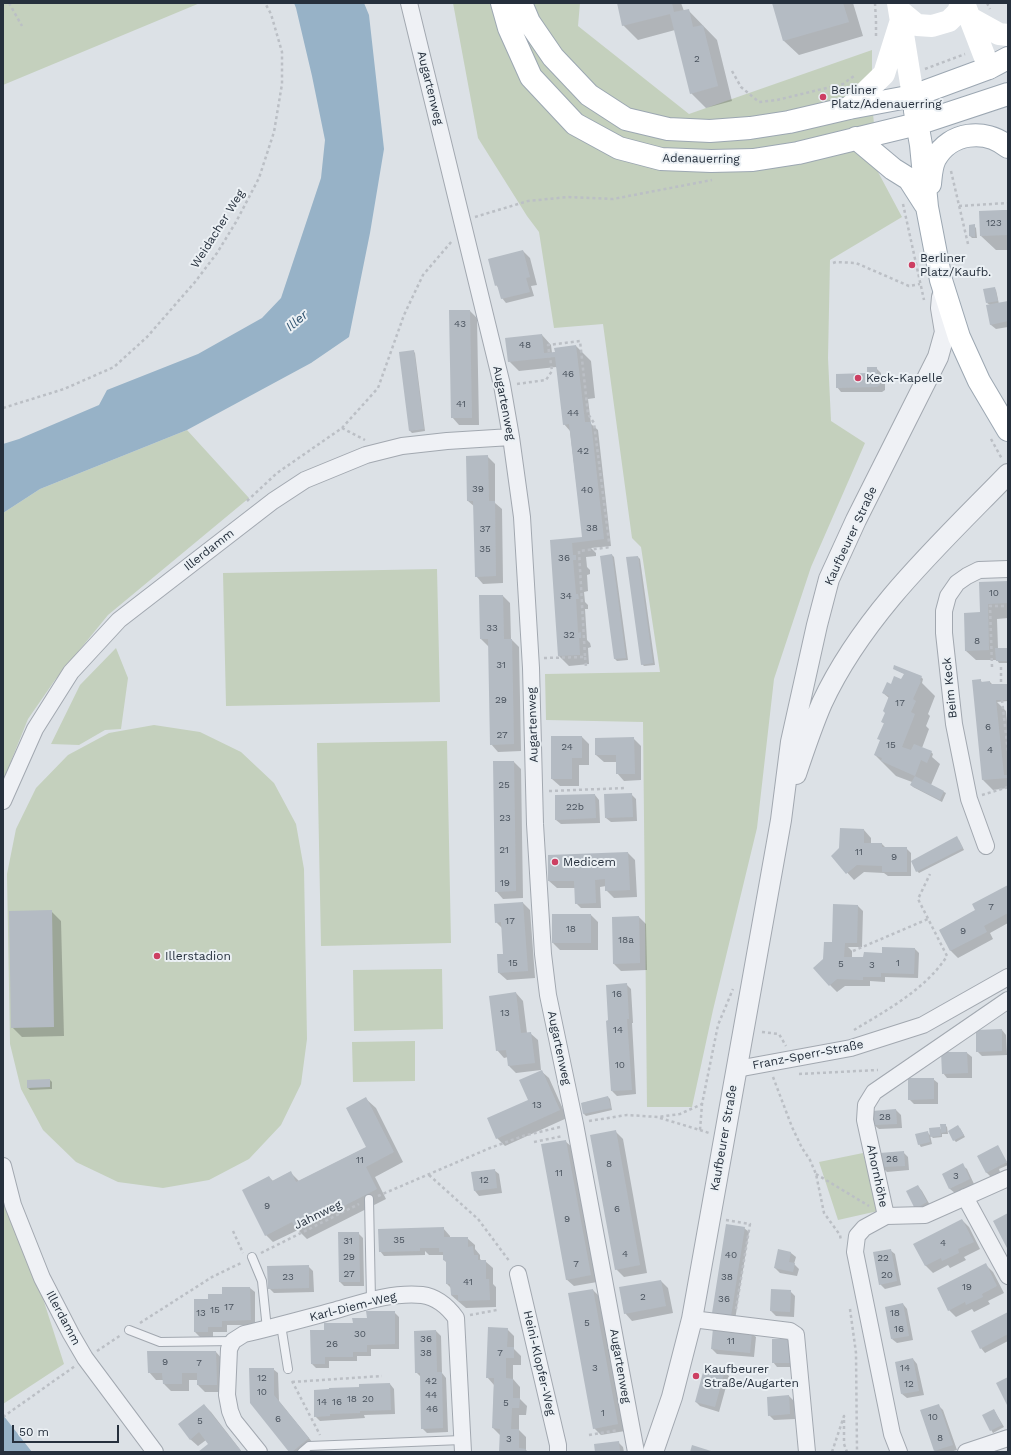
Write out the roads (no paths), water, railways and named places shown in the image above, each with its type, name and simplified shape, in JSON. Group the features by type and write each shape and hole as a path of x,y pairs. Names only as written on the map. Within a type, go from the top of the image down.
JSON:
{"main road":[{"name":"Adenauerring","path":"502,3 509,28 531,77 575,124 619,148 661,159 711,161 746,160 798,153 1006,101"},
{"path":"521,3 529,22 553,57 589,95 626,119 668,129 710,131 750,128 789,122 849,108 911,85 988,68 1008,58"},
{"path":"900,11 917,25 932,26 949,22 958,12 965,8"},
{"path":"965,8 998,34 1008,35"},
{"path":"965,8 988,68 1006,101"},
{"path":"849,108 884,74 900,11"},
{"path":"900,11 921,144 927,207 942,284 959,337 979,381 1008,430"},
{"path":"927,207 932,168 936,158 949,142 975,134 1003,143 1008,148"},
{"path":"856,138 892,169 909,180 927,207"}],"street":[{"name":"Augartenweg","path":"409,3 502,385 512,437 522,517 543,954 548,996 576,1128 636,1452"},
{"name":"Kaufbeurer Straße","path":"653,1452 672,1397 692,1319 781,820 791,742 817,625 829,579 856,520 938,357 945,332 941,308 942,284"},
{"name":"Illerdamm","path":"3,801 35,729 71,672 119,620 273,501 305,480 363,457 402,446 447,441 512,437"},
{"name":"Kaufbeurer Straße","path":"781,820 806,745 822,703 845,661 874,620 908,579 1008,474"},
{"name":"Beim Keck","path":"986,846 969,799 954,724 944,633 944,611 948,596 957,584 967,576 979,570 1008,569"},
{"name":"Franz-Sperr-Straße","path":"737,1069 851,1048 922,1025 1008,978"},
{"name":"Ahornhöhe","path":"899,1452 897,1451 892,1434 855,1252 857,1236 864,1228 886,1216 865,1120 866,1105 874,1092 1008,1000"},
{"name":"Illerdamm","path":"3,1166 13,1205 42,1278 85,1358 155,1452"},
{"path":"886,1216 925,1215 1008,1178"},
{"path":"965,1197 1008,1276"},
{"name":"Heini-Klopfer-Weg","path":"518,1274 558,1445 558,1452"},
{"name":"Karl-Diem-Weg","path":"233,1341 244,1334 393,1295 423,1295 437,1300 450,1309 456,1318 462,1446"},
{"path":"692,1319 790,1331 796,1335 807,1452"},
{"path":"233,1341 229,1349 227,1396 230,1411 234,1421 259,1452"},
{"path":"966,1452 1008,1438"}],"lane":[{"path":"369,1200 371,1300"},
{"path":"249,1259 262,1281 274,1327 288,1369"},
{"path":"129,1330 160,1342 233,1341"},
{"path":"302,1452 309,1446 326,1445 462,1446"}],"water":[{"name":"Iller","path":"294,3 364,3 369,15 384,149 370,233 349,337 311,363 187,430 40,489 3,513 3,444 19,439 99,405 107,390 198,354 262,318 281,298 321,178 325,140 312,76"},
{"path":"3,1415 32,1452 3,1452"}],"place":[{"name":"Berliner Platz/Adenauerring","path":"823,97"},
{"name":"Berliner Platz/Kaufb.","path":"912,265"},
{"name":"Keck-Kapelle","path":"858,378"},
{"name":"Medicem","path":"555,862"},
{"name":"Illerstadion","path":"157,956"},
{"name":"Kaufbeurer Straße/Augarten","path":"696,1376"}]}
